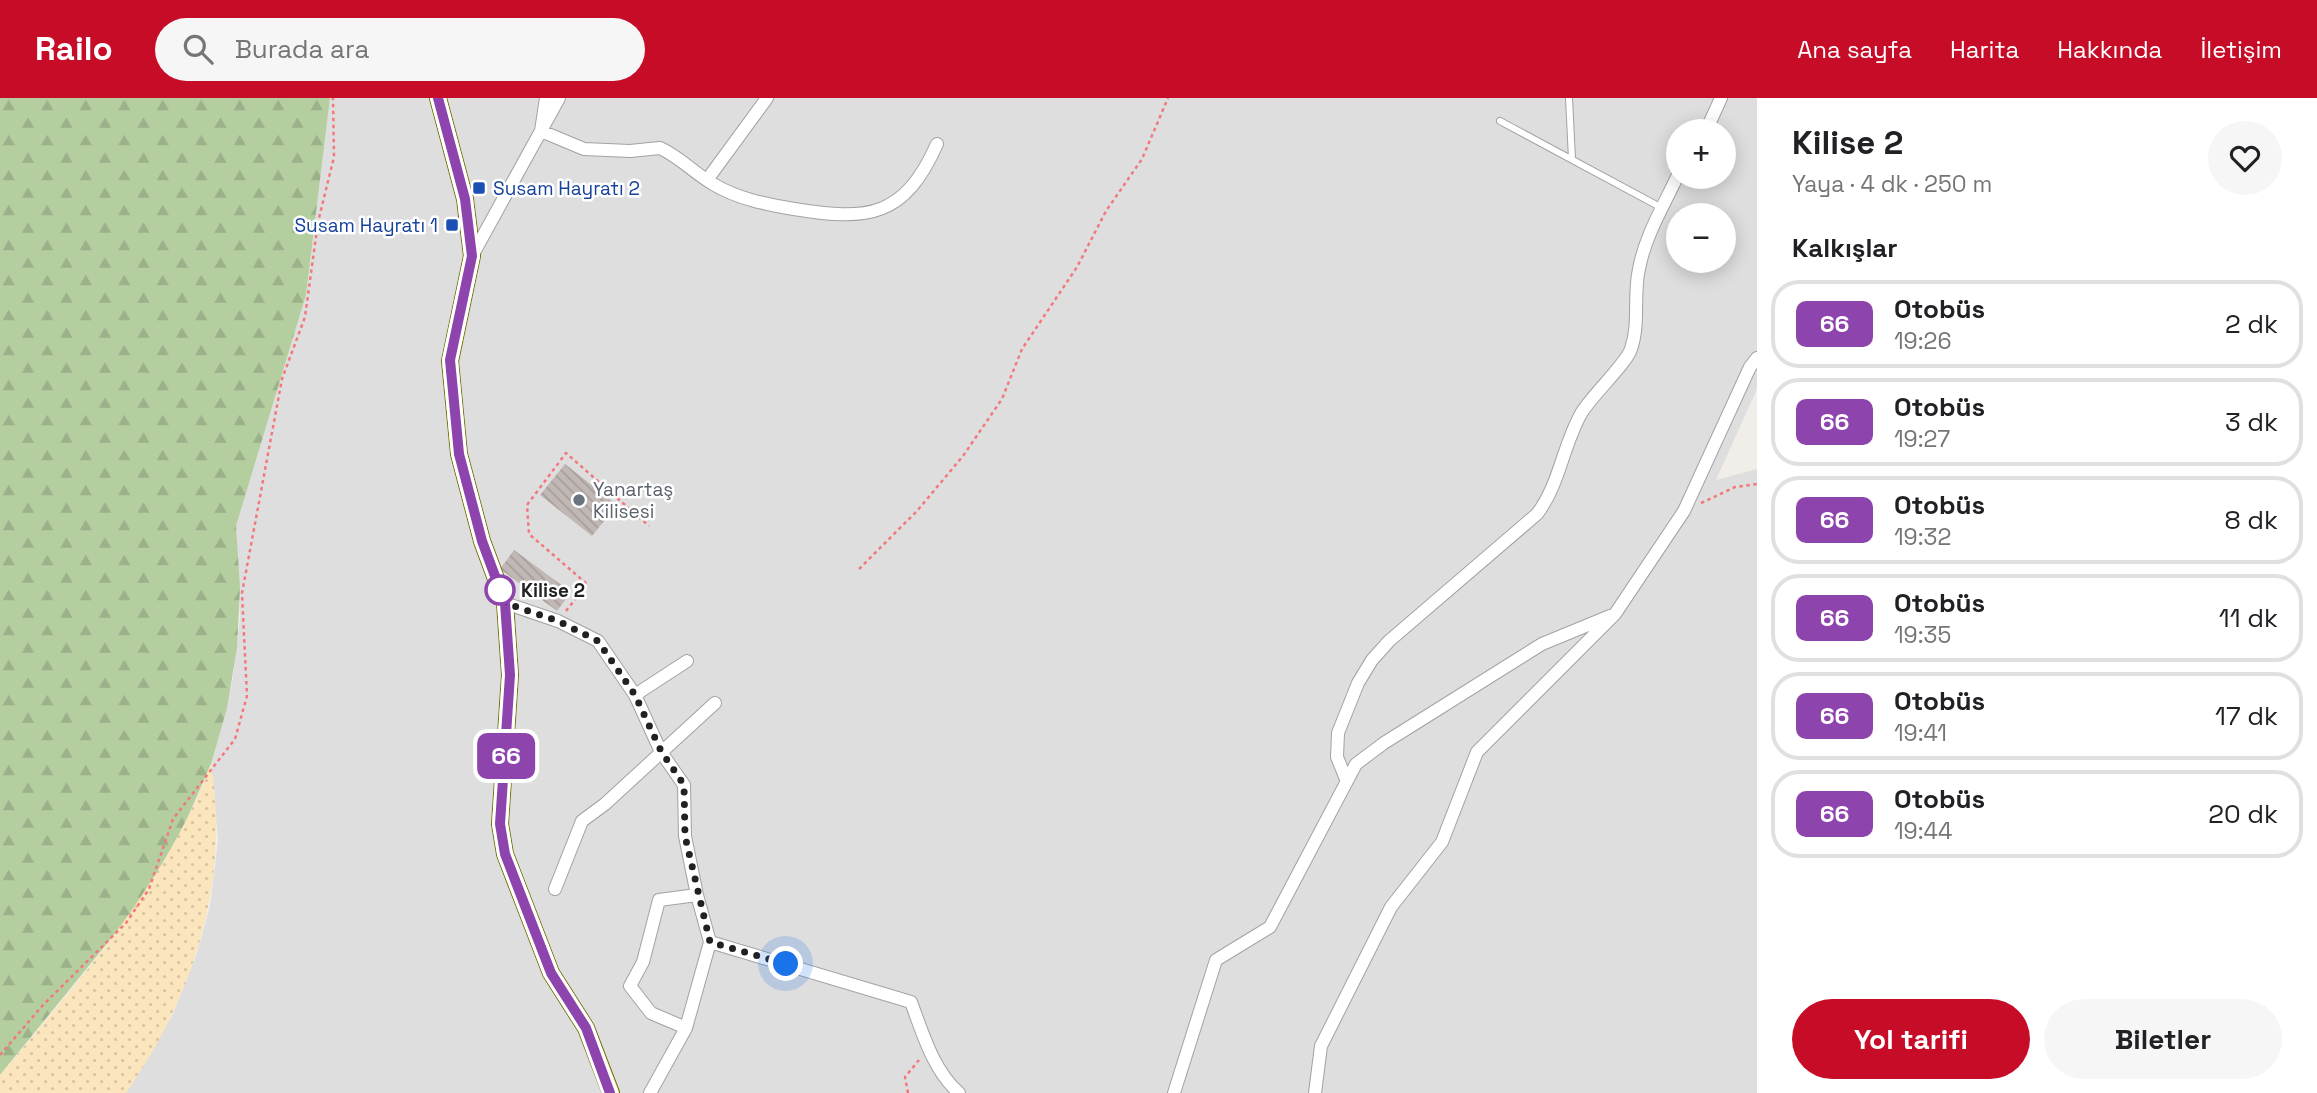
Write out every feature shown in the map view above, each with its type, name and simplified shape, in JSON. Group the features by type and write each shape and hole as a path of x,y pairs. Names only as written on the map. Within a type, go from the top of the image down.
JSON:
{"street":[{"path":"438,98 465,199 472,256"},
{"path":"541,131 546,98"},
{"path":"559,98 472,256 450,360 459,454 482,541 505,603 510,675 500,824 505,854 551,973 586,1028 611,1093"},
{"path":"707,180 768,98"},
{"path":"1711,119 1721,98"},
{"path":"541,131 584,149 630,151 660,148 707,180 750,201 855,216 880,210 903,197 924,173 937,144"},
{"path":"1346,779 1337,757 1337,741 1364,671 1389,641 1536,514 1552,489 1566,446 1581,413 1601,385 1629,354 1637,316 1639,269 1671,189"},
{"path":"1315,1093 1321,1046 1391,907 1442,842 1477,752 1615,614 1684,512 1750,367 1757,358"},
{"path":"505,603 558,621 598,641 635,695 661,751 684,785 685,836 710,942 686,1028 650,1093"},
{"path":"1174,1093 1216,960 1270,927 1356,764 1384,743 1542,644 1615,614"},
{"path":"635,695 687,661"},
{"path":"555,889 582,821 715,703"},
{"path":"686,1028 651,1013 630,986 643,962 659,900 697,895"},
{"path":"710,942 911,1002 928,1048 948,1084 959,1093"}],"lane":[{"path":"1569,98 1572,159"},
{"path":"1500,121 1662,208"}],"path":[{"path":"0,1055 43,1005 126,923 149,889 173,819 235,739 247,696 242,593 282,379 304,317 318,222 334,157 333,98"},
{"path":"859,569 917,510 963,456 1002,399 1022,349 1077,267 1106,211 1142,159 1168,98"},
{"path":"558,621 587,584 529,534 527,505 566,453 649,526"},
{"path":"1684,512 1735,487 1757,484"},
{"path":"908,1093 905,1077 928,1048"}],"shaded area":[{"path":"330,98 1757,98 1757,389 1716,480 1757,469 1757,1093 126,1093 173,1014 197,953 210,906 218,840 211,764 233,678 240,618 236,526 306,295"}],"green space":[{"path":"0,98 330,98 306,295 236,526 240,587 237,648 227,708 211,764 176,844 140,903 0,1075"}],"sand":[{"path":"211,764 216,808 210,895 188,977 150,1056 126,1093 0,1093 0,1075 91,965 146,890 192,808"}],"building":[{"name":"Yanartaş Kilisesi","path":"565,464 617,505 592,536 540,495"},
{"path":"514,550 571,592 557,611 500,569"}],"bus line":[{"name":"66","path":"438,98 465,199 472,256 450,360 459,454 482,541 505,603 510,675 500,824 505,854 551,973 586,1028 610,1093"}],"place":[{"name":"Susam Hayratı 2","path":"479,188"},
{"name":"Susam Hayratı 1","path":"452,225"},
{"name":"Yanartaş Kilisesi","path":"579,500"},
{"name":"Kilise 2","path":"500,590"}],"route":[{"path":"500,590 505,603 558,621 598,641 635,695 661,751 684,785 685,836 710,942 786,964"}]}
